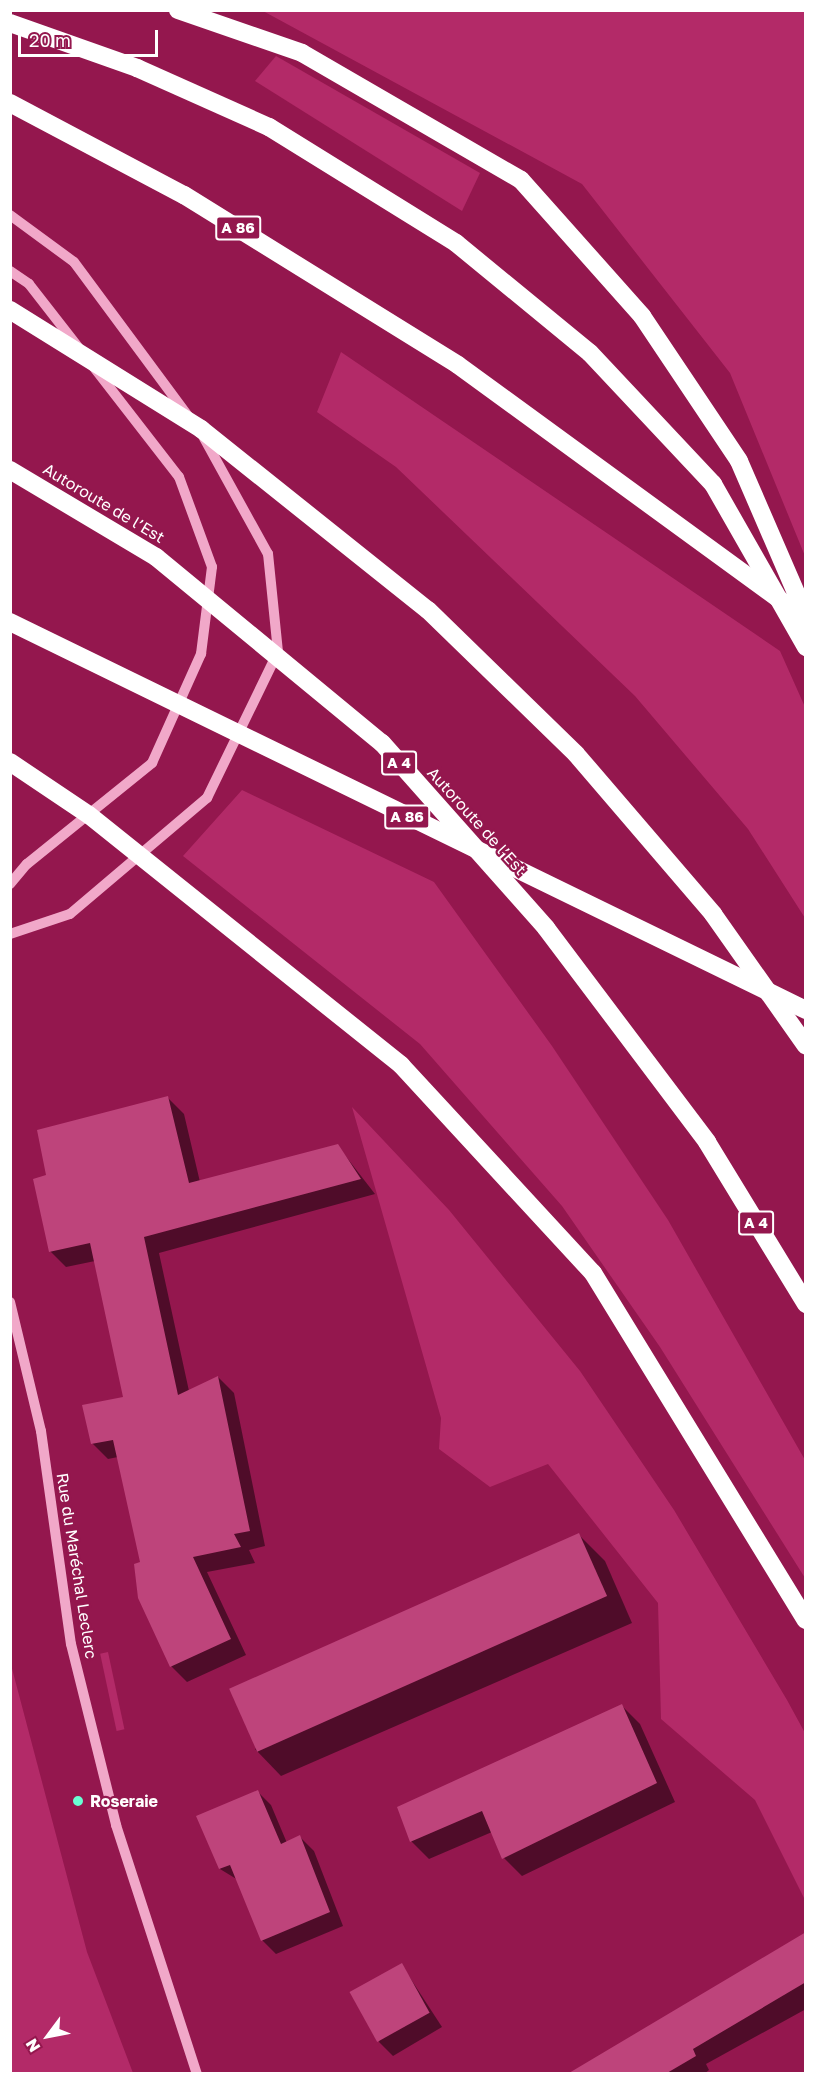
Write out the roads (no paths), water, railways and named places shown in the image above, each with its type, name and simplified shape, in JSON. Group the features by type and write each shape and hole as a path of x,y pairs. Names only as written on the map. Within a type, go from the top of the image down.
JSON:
{"highway":[{"path":"178,10 302,53 521,180 642,316 739,461 806,617"},
{"path":"10,23 136,68 269,127 456,243 590,353 713,484 806,647"},
{"name":"A 86","path":"10,104 184,195 458,365 806,617"},
{"path":"10,310 201,429 428,610 576,754 713,914 806,1046"},
{"name":"Autoroute de l’Est","path":"10,470 156,557 382,743 546,928 707,1142 806,1304"},
{"name":"A 86","path":"10,622 806,1010"},
{"path":"10,762 89,815 401,1065 593,1273 806,1620"}],"street":[{"path":"10,215 74,262 215,452 268,554 278,652 207,798 70,914 10,934"},
{"path":"10,271 28,284 179,477 212,567 201,654 152,763 27,864 10,884"},
{"name":"Rue du Maréchal Leclerc","path":"10,1302 41,1431 71,1644 116,1825 197,2073"}],"place":[{"name":"Roseraie","path":"78,1801"}]}
